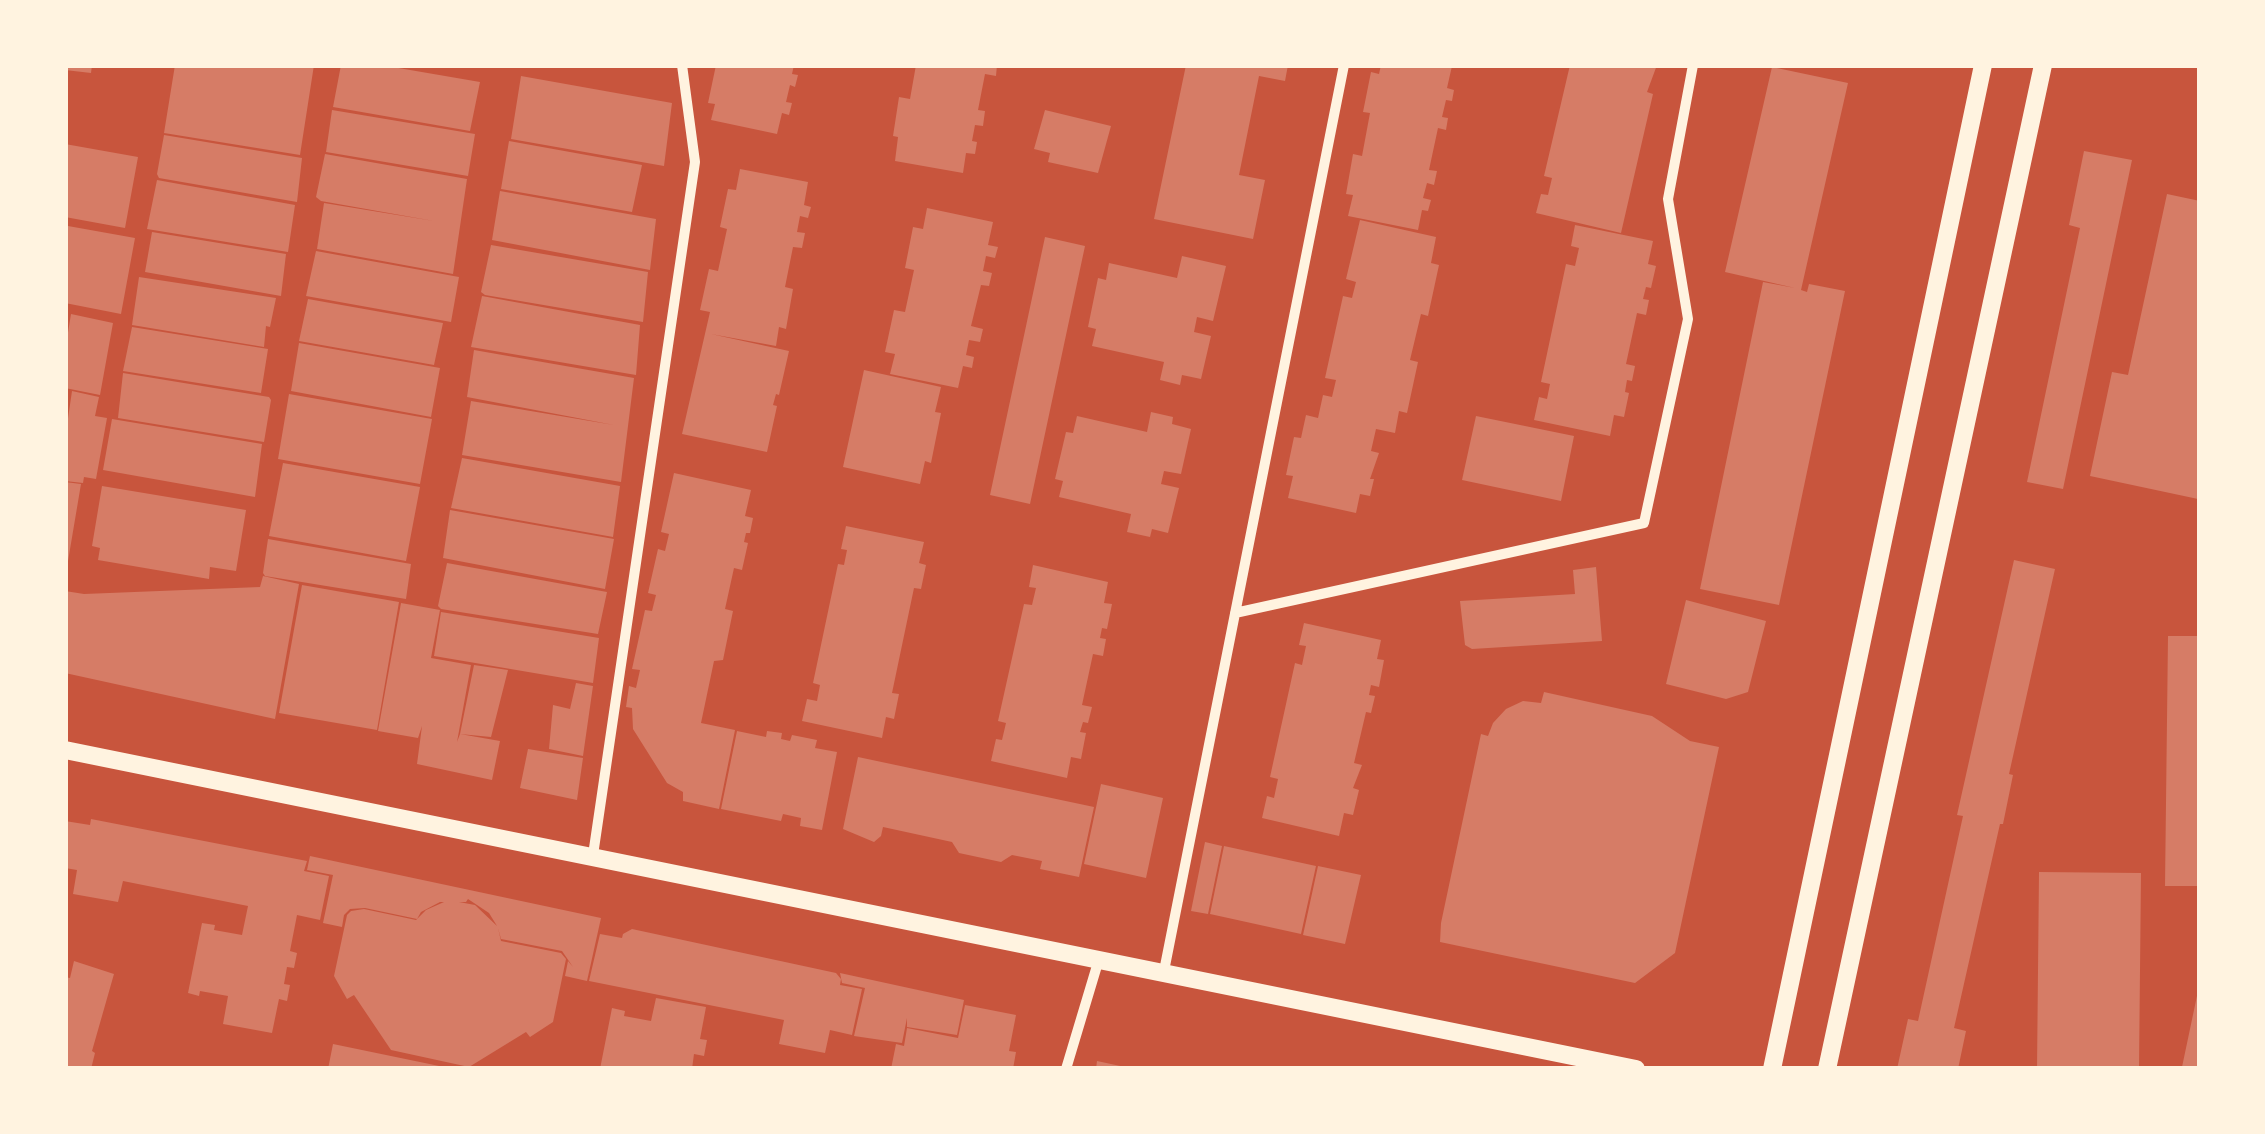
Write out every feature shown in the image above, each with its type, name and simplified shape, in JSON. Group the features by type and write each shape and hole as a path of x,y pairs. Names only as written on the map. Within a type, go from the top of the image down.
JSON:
{"street":[{"path":"593,856 696,162 682,65"},
{"path":"1164,971 1344,65"},
{"path":"1235,613 1644,523 1688,319 1668,199 1694,65"},
{"path":"1772,1069 1983,65"},
{"path":"1827,1069 2043,65"},
{"path":"65,750 1636,1069"},
{"path":"1066,1069 1099,958"}],"building":[{"path":"65,65 92,65 91,73 65,70"},
{"path":"175,65 314,65 300,155 164,133"},
{"path":"341,65 381,65 480,82 470,131 333,107"},
{"path":"716,65 794,65 792,74 798,75 795,87 790,85 786,102 792,103 789,115 782,113 777,134 711,120 715,104 708,103"},
{"path":"916,65 997,65 996,76 985,74 978,110 985,111 983,126 975,125 975,154 966,153 963,173 895,161 898,137 893,136 899,97 910,99"},
{"path":"1186,65 1288,65 1285,81 1259,76 1239,175 1265,180 1253,239 1154,219"},
{"path":"1381,65 1452,66 1447,88 1454,90 1452,101 1446,100 1442,117 1448,118 1446,130 1438,128 1429,170 1437,171 1434,185 1427,183 1423,198 1431,200 1428,211 1422,210 1418,230 1348,216 1353,195 1346,194 1353,154 1362,156 1370,113 1363,112 1371,72 1379,74"},
{"path":"1570,65 1657,65 1647,92 1653,94 1621,233 1536,213 1541,194 1548,195 1552,178 1544,176"},
{"path":"1772,67 1848,83 1801,290 1807,292 1809,284 1845,291 1779,605 1700,589 1763,282 1795,288 1725,272"},
{"path":"521,76 672,103 664,166 511,139"},
{"path":"332,110 475,134 468,176 326,152"},
{"path":"1045,110 1111,126 1098,173 1048,162 1050,153 1034,149"},
{"path":"164,135 302,158 297,202 159,178"},
{"path":"509,141 642,165 632,212 501,189"},
{"path":"65,144 138,157 125,228 65,217"},
{"path":"2084,151 2132,160 2063,489 2027,482 2080,228 2069,225"},
{"path":"325,154 467,179 453,274 317,249 324,203 434,221 321,201 316,197"},
{"path":"740,169 808,182 804,205 811,207 808,218 800,216 797,232 805,233 802,248 793,247 785,287 793,289 786,329 779,327 776,346 711,334 789,351 773,405 777,406 767,452 682,434 710,312 700,310 709,269 718,271 727,229 720,227 728,189 736,190"},
{"path":"157,180 295,205 288,252 147,229"},
{"path":"500,191 656,219 650,270 492,240"},
{"path":"2167,194 2200,201 2198,499 2090,476 2112,372 2128,375"},
{"path":"927,208 993,222 988,245 998,247 995,258 986,256 983,271 992,273 989,286 981,285 971,326 983,329 980,342 969,340 966,355 974,357 972,368 963,366 958,388 890,374 895,354 885,352 894,310 905,312 914,270 905,268 913,227 923,229"},
{"path":"1360,220 1436,237 1431,263 1439,265 1428,316 1421,314 1410,360 1418,362 1407,413 1399,411 1395,433 1376,429 1371,451 1379,453 1370,479 1374,479 1370,496 1360,494 1356,513 1288,498 1293,476 1286,475 1294,437 1301,438 1306,415 1318,418 1323,395 1332,397 1336,380 1325,378 1343,296 1352,298 1356,282 1346,279"},
{"path":"1575,225 1653,241 1648,264 1656,266 1651,288 1646,287 1643,299 1649,300 1646,315 1637,313 1626,364 1635,366 1632,381 1627,380 1625,392 1629,393 1624,417 1614,415 1610,436 1534,420 1539,397 1547,399 1550,384 1541,382 1566,264 1575,266 1579,248 1571,246"},
{"path":"68,226 135,238 121,314 65,303"},
{"path":"152,232 286,254 281,296 145,272"},
{"path":"1045,237 1085,246 1030,504 990,495"},
{"path":"491,245 648,272 643,322 485,295 481,292"},
{"path":"316,251 459,277 451,322 306,296"},
{"path":"1182,256 1226,266 1213,321 1197,317 1194,332 1211,336 1201,379 1182,375 1180,385 1160,380 1164,362 1092,346 1096,329 1088,327 1098,278 1106,280 1109,263 1177,278"},
{"path":"139,277 276,298 270,327 266,326 264,347 132,325"},
{"path":"482,296 640,325 636,375 471,347"},
{"path":"308,299 443,323 434,365 299,341"},
{"path":"71,314 113,323 100,395 65,388"},
{"path":"132,327 268,349 261,393 123,371"},
{"path":"299,343 440,368 431,417 291,391"},
{"path":"474,350 634,378 621,482 462,455 471,401 614,425 467,397"},
{"path":"864,370 941,387 935,412 941,413 931,463 925,461 920,484 843,467"},
{"path":"123,373 269,397 264,442 118,418"},
{"path":"72,391 99,397 95,416 107,418 96,479 84,477 83,483 65,481 65,439"},
{"path":"289,394 432,419 420,484 278,459"},
{"path":"1151,412 1173,417 1172,424 1191,429 1181,474 1164,471 1161,484 1179,488 1168,533 1152,529 1150,537 1127,532 1131,514 1059,497 1063,481 1055,479 1066,432 1073,433 1077,416 1147,432"},
{"path":"1476,416 1574,436 1561,501 1462,480"},
{"path":"112,419 262,444 255,497 103,470"},
{"path":"462,458 620,486 613,537 451,508"},
{"path":"283,463 420,487 406,561 269,536"},
{"path":"674,473 751,490 745,516 753,518 744,542 748,543 742,570 734,568 725,609 733,611 723,660 714,661 701,723 735,730 719,809 683,801 683,792 667,783 633,729 632,708 626,707 629,686 636,688 640,670 632,669 645,610 652,611 656,595 648,593 658,549 665,551 669,534 661,532"},
{"path":"65,482 81,484 67,567 65,567"},
{"path":"102,486 246,510 236,571 210,567 209,579 98,560 100,548 92,546"},
{"path":"450,510 614,539 605,589 443,558"},
{"path":"846,526 924,542 919,563 926,565 921,589 914,588 892,693 899,694 894,719 886,717 882,738 802,721 807,699 817,701 820,685 813,683 838,564 844,565 847,550 841,549"},
{"path":"268,539 411,564 406,599 265,576"},
{"path":"2014,560 2055,569 2009,774 2013,775 2003,824 1954,1028 1966,1031 1958,1069 1897,1069 1908,1019 1918,1021 1963,816 1957,815"},
{"path":"447,563 607,592 598,634 441,609 438,606"},
{"path":"1033,565 1108,582 1104,603 1112,604 1107,629 1102,628 1100,638 1106,639 1103,656 1093,654 1082,705 1092,707 1088,723 1083,722 1080,732 1086,733 1081,759 1071,757 1067,778 991,761 996,739 1002,740 1006,723 998,721 1024,604 1032,605 1036,588 1029,587"},
{"path":"1596,567 1602,641 1472,649 1465,645 1460,601 1575,594 1573,570"},
{"path":"263,576 299,584 275,719 65,673 65,591 84,594 260,587"},
{"path":"302,585 399,602 377,730 279,713"},
{"path":"1686,600 1766,621 1748,692 1726,699 1666,684"},
{"path":"401,603 440,610 431,658 471,665 457,742 460,734 500,741 492,780 417,764 422,726 418,738 378,731"},
{"path":"441,612 599,638 593,683 434,656"},
{"path":"1304,623 1381,640 1377,659 1384,660 1379,687 1371,685 1369,695 1375,696 1371,713 1366,712 1354,763 1362,765 1353,788 1359,790 1353,815 1344,813 1339,836 1262,818 1267,796 1274,798 1278,779 1270,777 1295,663 1302,665 1306,646 1299,645"},
{"path":"2168,636 2200,636 2200,886 2165,886"},
{"path":"474,665 508,670 491,737 460,734"},
{"path":"576,683 593,686 583,756 549,749 553,705 570,709"},
{"path":"1544,692 1652,716 1690,741 1719,747 1675,953 1635,983 1440,942 1481,734 1488,736 1493,723 1506,709 1523,701 1541,703"},
{"path":"737,731 766,737 767,731 782,733 781,739 790,741 792,735 817,740 815,748 837,752 822,830 800,826 801,818 783,814 781,821 721,809"},
{"path":"528,749 583,758 577,800 520,788"},
{"path":"858,757 1094,807 1079,877 1040,869 1042,861 1012,855 1001,862 959,853 952,842 883,827 874,842 843,829"},
{"path":"1101,784 1163,798 1146,878 1084,864"},
{"path":"91,819 307,861 304,871 329,876 320,920 297,915 290,951 297,953 294,968 287,967 287,1001 279,999 272,1033 223,1024 228,996 188,993 202,923 215,925 214,930 242,935 248,906 123,881 118,902 73,894 77,870 65,868 65,821 90,825"},
{"path":"1205,842 1222,846 1208,914 1191,911"},
{"path":"1224,846 1316,866 1301,934 1210,914"},
{"path":"310,856 601,918 587,981 565,976 568,961 573,967 562,951 501,939 498,928 501,941 561,953 566,959 553,1022 530,1037 526,1032 469,1067 391,1050 354,995 347,999 334,976 351,911 364,909 417,919 365,908 350,909 344,915 342,927 323,923 333,875 307,870","holes":["468,899 489,913 497,926 475,905 459,902"]},
{"path":"1318,866 1361,875 1345,944 1303,935"},
{"path":"2039,872 2141,873 2139,1069 2037,1069"},
{"path":"632,929 836,973 840,985 862,989 852,1035 830,1030 825,1053 779,1044 784,1020 589,981 600,934 622,938"},
{"path":"74,961 114,974 92,1051 95,1053 91,1069 65,1069 65,977 70,978"},
{"path":"840,973 964,1000 957,1035 907,1027 907,1018 902,1043 854,1036 865,988 842,983"},
{"path":"2198,991 2200,1069 2189,1069 2182,1067"},
{"path":"656,998 706,1007 700,1039 707,1040 704,1056 694,1054 692,1069 600,1069 612,1008 625,1011 624,1016 651,1021"},
{"path":"965,1005 1016,1015 1009,1051 1016,1052 1013,1069 891,1069 896,1044 904,1046 907,1028 958,1038"},
{"path":"333,1044 444,1067 444,1069 328,1069"},
{"path":"1097,1061 1125,1067 1125,1069 1096,1069"}]}
